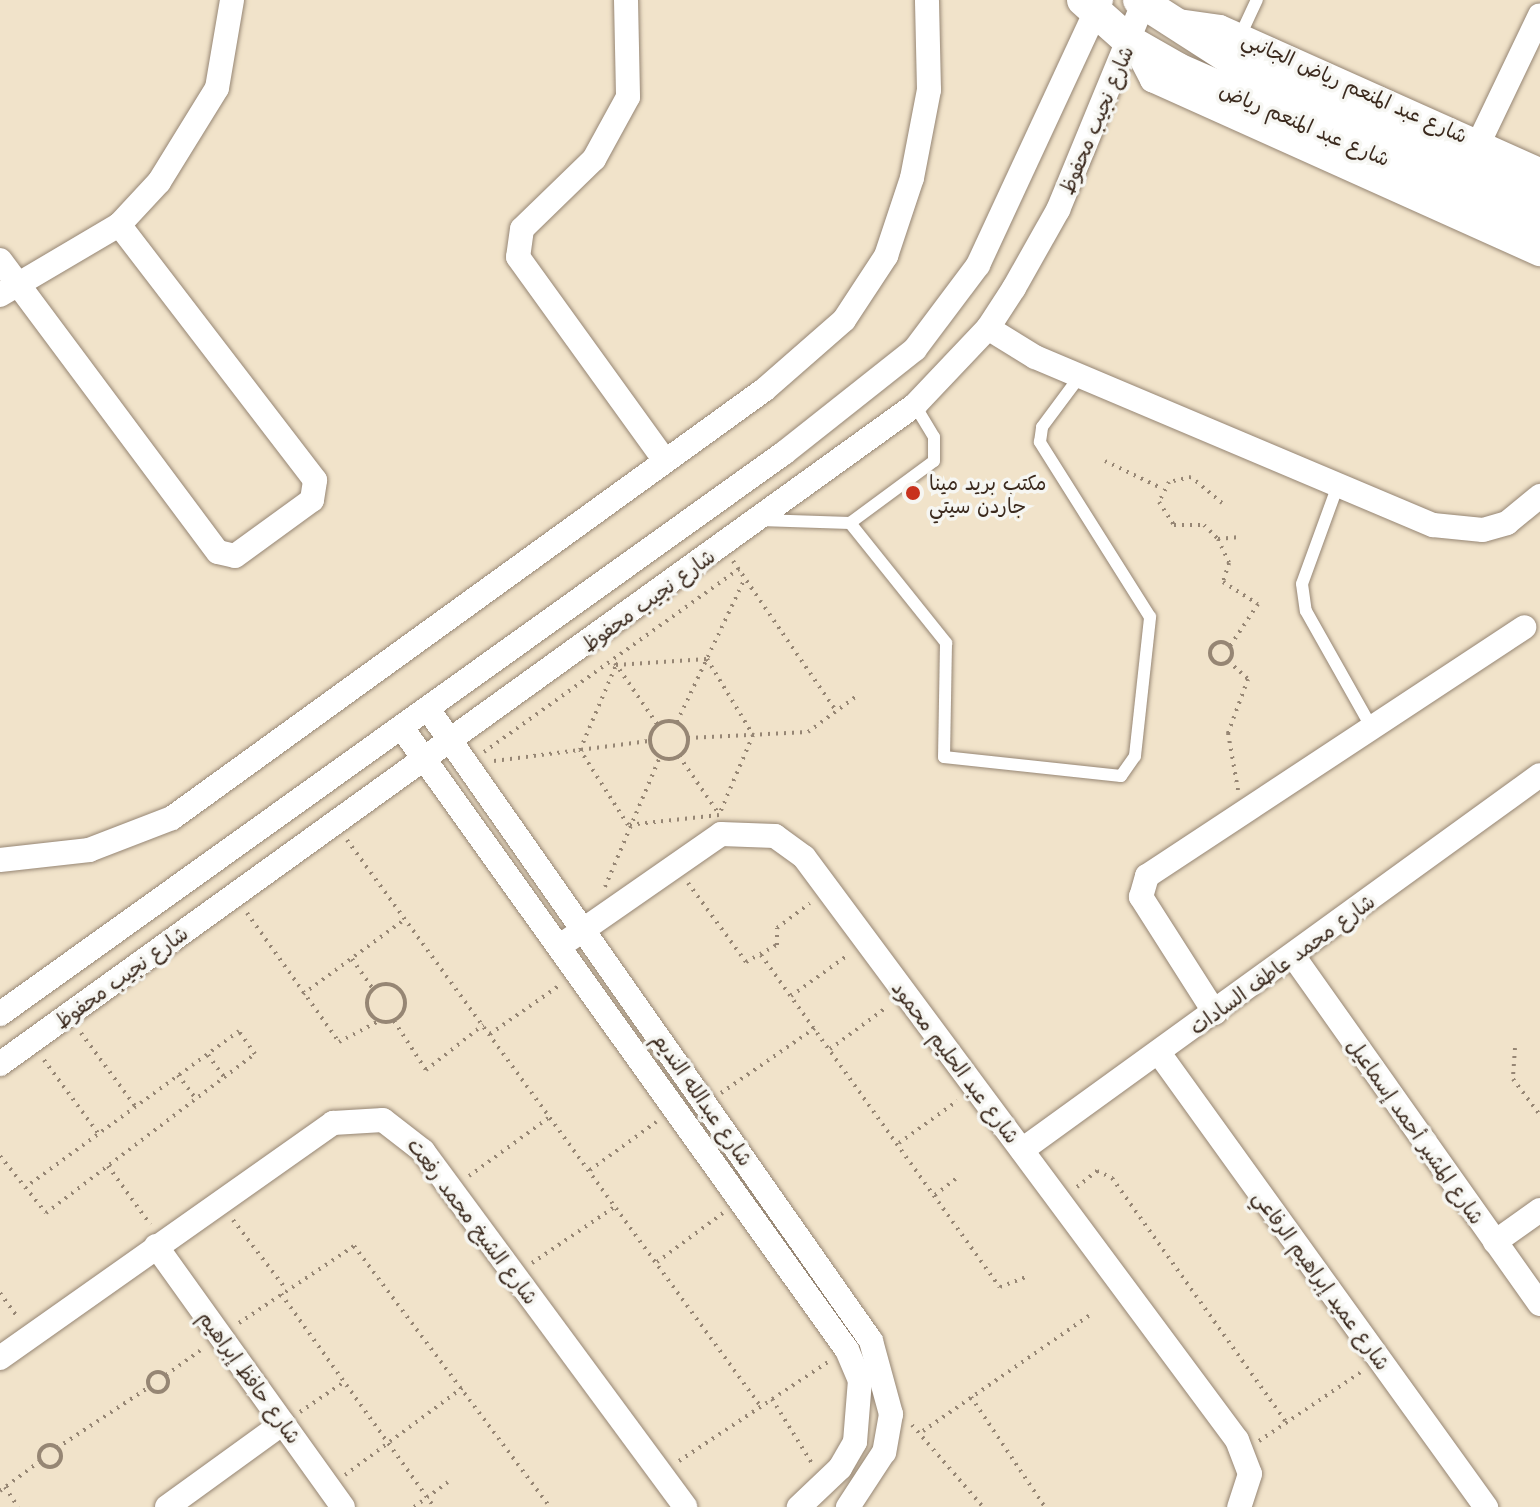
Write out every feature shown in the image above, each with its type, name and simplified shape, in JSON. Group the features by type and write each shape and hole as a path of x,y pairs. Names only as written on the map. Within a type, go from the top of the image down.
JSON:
{"street":[{"path":"8,288 119,225 159,182 217,88 232,0"},
{"path":"626,0 628,97 594,159 522,229 518,257 662,457"},
{"path":"0,860 89,850 172,818 662,457 764,390 844,320 872,279 912,178 929,90 927,0"},
{"name":"شارع عبد المنعم رياض","path":"1093,4 1131,42 1540,227"},
{"name":"شارع نجيب محفوظ","path":"0,1014 402,728 915,349 978,265 1093,4"},
{"name":"شارع عبد المنعم رياض الجانبي","path":"1149,8 1240,36 1474,153 1540,170"},
{"name":"شارع عبد المنعم رياض","path":"1149,8 1231,59 1474,153 1540,198"},
{"name":"شارع نجيب محفوظ","path":"0,1064 760,520 915,405 988,328 1058,210 1131,42 1149,8"},
{"path":"1474,153 1540,15"},
{"path":"1131,42 1152,80 1540,254"},
{"path":"0,260 8,288 218,552 241,553 312,500 315,480 119,225"},
{"path":"988,328 1080,376 1338,485 1457,531 1507,523 1540,496"},
{"path":"1215,1013 1141,897 1142,884 1242,813 1524,627"},
{"name":"شارع عبدالله النديم","path":"428,709 588,926 706,1103 849,1307 886,1374 891,1414 884,1452 848,1507"},
{"name":"شارع عبدالله النديم","path":"402,728 847,1350 862,1412 855,1442 826,1485 799,1507"},
{"name":"شارع محمد عاطف السادات","path":"1022,1150 1294,957 1540,775"},
{"path":"560,946 726,824"},
{"name":"شارع عبد الحليم محمود","path":"726,824 775,836 804,857 1244,1452"},
{"name":"شارع المشير أحمد إسماعيل","path":"1294,957 1540,1304"},
{"name":"شارع عميد إبراهيم الرفاعي","path":"1159,1053 1482,1506"},
{"name":"شارع الشيخ محمد رفعت","path":"0,1358 333,1123 357,1117 406,1132 685,1507"},
{"path":"1495,1242 1540,1210"},
{"name":"شارع حافظ إبراهيم","path":"160,1244 220,1335 343,1507"},
{"path":"167,1507 283,1423"},
{"path":"1239,1507 1250,1474 1244,1452"}],"lane":[{"path":"1240,36 1257,0"},
{"path":"850,523 946,643 941,753 948,761 1121,776 1135,756 1150,617 1040,442 1042,427 1080,376"},
{"path":"760,520 850,523 934,461 934,437 915,405"},
{"path":"1338,485 1302,584 1306,611 1372,728"}],"path":[{"path":"1105,461 1161,488 1191,477 1222,503"},
{"path":"1161,488 1166,518 1184,528 1204,525 1218,539 1229,563 1223,582 1258,604 1230,646 1228,661"},
{"path":"1218,539 1240,537"},
{"path":"723,546 836,711"},
{"path":"468,765 615,662 739,569"},
{"path":"677,722 745,578"},
{"path":"597,636 657,724"},
{"path":"1228,661 1216,663 1209,653 1220,641 1230,646"},
{"path":"615,662 707,659"},
{"path":"707,659 753,735 726,824"},
{"path":"1228,661 1248,679 1228,733 1242,813"},
{"path":"580,751 615,662"},
{"path":"688,738 808,732 858,695"},
{"path":"657,724 677,722"},
{"path":"677,722 688,738"},
{"path":"649,741 657,724"},
{"path":"679,756 688,738"},
{"path":"468,765 649,741"},
{"path":"649,741 660,757"},
{"path":"580,751 628,825"},
{"path":"679,756 726,824"},
{"path":"660,757 679,756"},
{"path":"588,926 628,825 660,757"},
{"path":"335,824 761,1407"},
{"path":"628,825 726,824"},
{"path":"673,863 742,960 761,955 780,941 780,924 828,890"},
{"path":"234,895 339,1042 379,1021 394,1021 403,1011 402,993 385,984 373,989 367,1007 379,1021"},
{"path":"303,994 405,919"},
{"path":"791,996 867,942"},
{"path":"761,955 1000,1287 1026,1277"},
{"path":"352,959 373,989"},
{"path":"490,1034 578,972"},
{"path":"830,1049 905,993"},
{"path":"68,1015 136,1107"},
{"path":"394,1021 426,1070 483,1025"},
{"path":"706,1103 815,1028"},
{"path":"0,1156 46,1213 255,1054 239,1031 26,1187"},
{"path":"31,1042 98,1134"},
{"path":"1515,1048 1513,1079 1540,1115"},
{"path":"208,1055 224,1077"},
{"path":"178,1075 196,1099"},
{"path":"898,1143 975,1088"},
{"path":"590,1170 675,1107"},
{"path":"451,1189 551,1116"},
{"path":"108,1166 160,1244"},
{"path":"1059,1201 1097,1171 1112,1178 1286,1422"},
{"path":"935,1195 957,1178"},
{"path":"657,1262 741,1199"},
{"path":"220,1202 287,1290"},
{"path":"514,1275 616,1206"},
{"path":"149,1387 165,1390 166,1375 220,1335 354,1246 550,1507"},
{"path":"0,1293 31,1336"},
{"path":"281,1294 434,1507"},
{"path":"983,1507 923,1431 1090,1315"},
{"path":"660,1474 847,1350"},
{"path":"1244,1452 1380,1360"},
{"path":"18,1507 2,1489 40,1461 44,1446 57,1448 149,1387 154,1372 166,1375"},
{"path":"283,1423 344,1382"},
{"path":"329,1487 462,1388"},
{"path":"971,1397 1045,1507"},
{"path":"772,1399 826,1485"},
{"path":"40,1461 56,1465 57,1448"},
{"path":"414,1507 448,1482"}],"place":[{"name":"مكتب بريد مينا جاردن سيتي","path":"913,493"}]}
